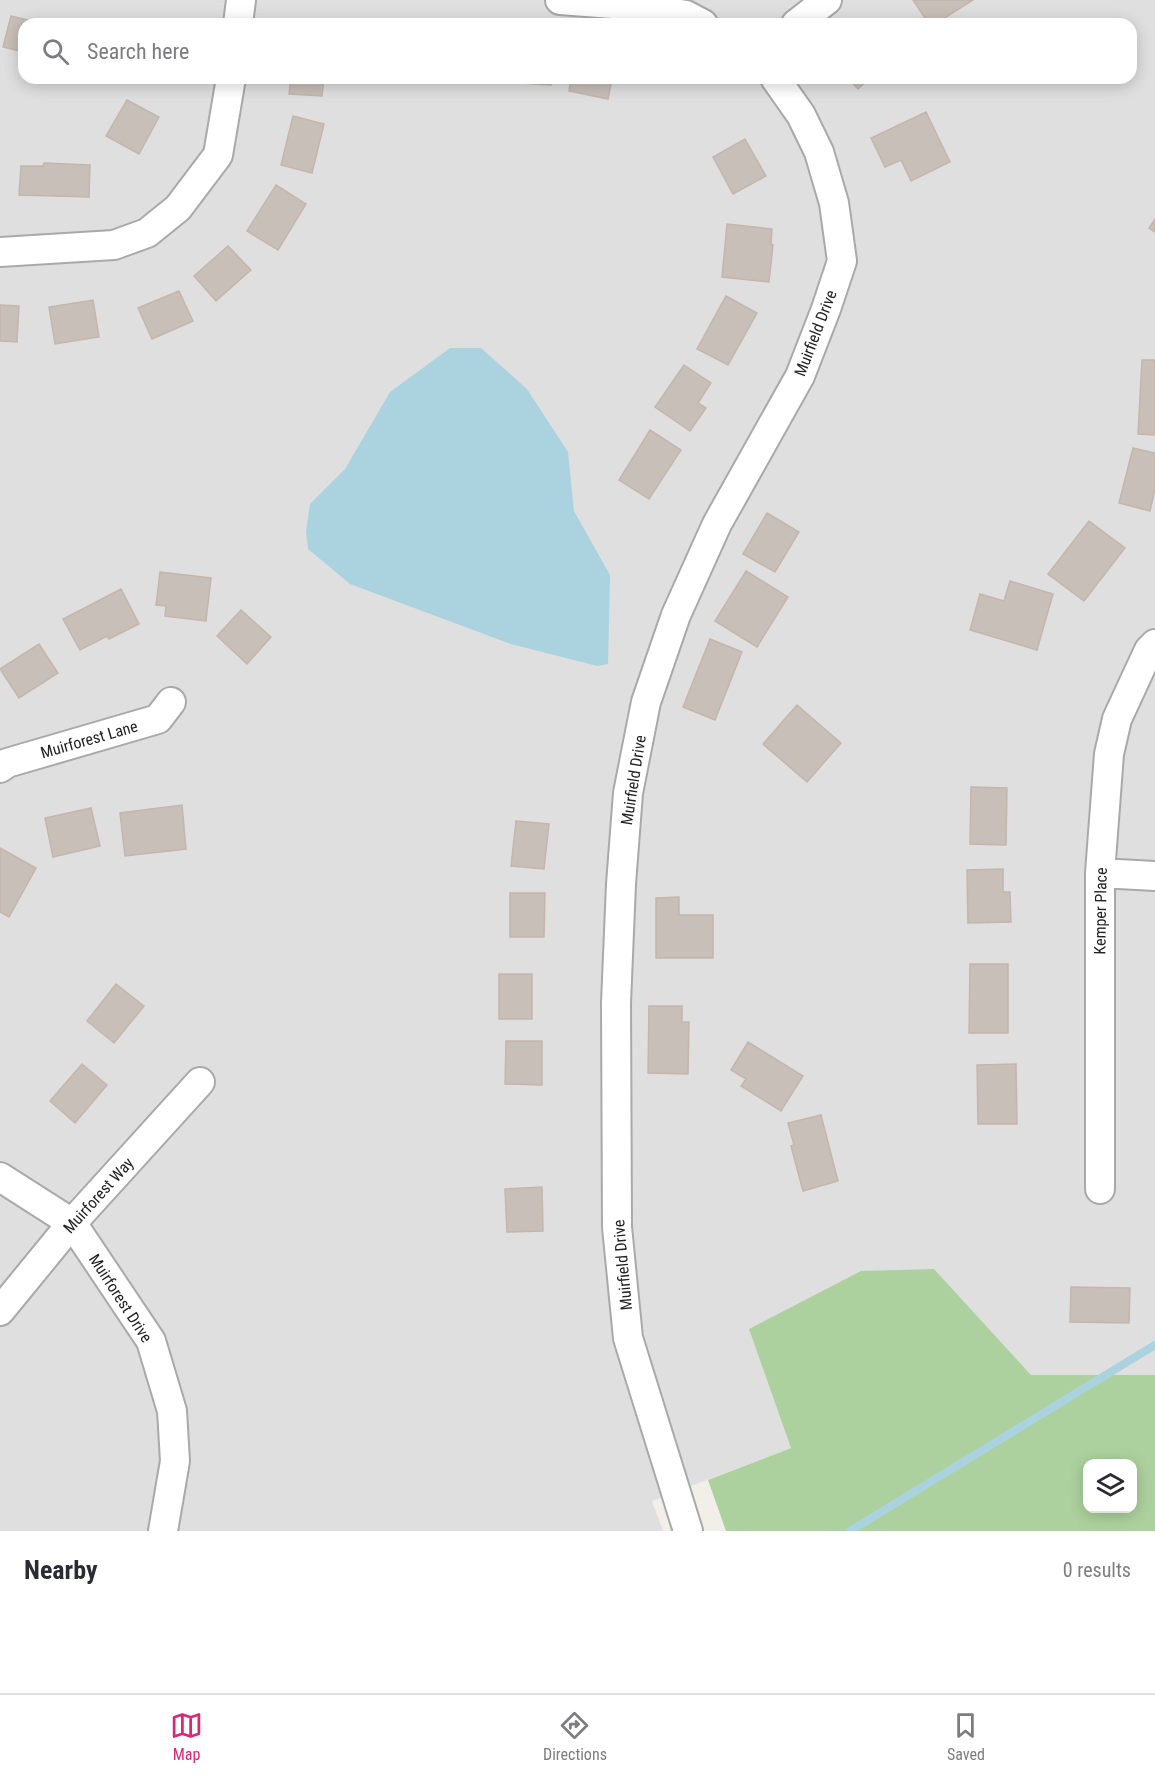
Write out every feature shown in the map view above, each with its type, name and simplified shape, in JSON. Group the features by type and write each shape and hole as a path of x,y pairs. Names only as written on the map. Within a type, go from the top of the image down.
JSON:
{"street":[{"path":"239,18 241,0"},
{"path":"560,0 636,7 686,15 692,18"},
{"path":"804,18 827,0"},
{"path":"0,252 114,245 147,233 178,208 218,155 230,84"},
{"name":"Muirfield Drive","path":"688,1531 628,1338 617,1227 616,1003 621,884 628,793 646,702 676,615 717,524 800,376 842,261 834,203 819,152 801,115 779,84"},
{"name":"Kemper Place","path":"1100,1190 1100,873 1109,754 1117,719 1149,650 1155,644"},
{"name":"Muirforest Lane","path":"0,768 7,763 158,719 171,702"},
{"path":"1100,873 1155,876"},
{"name":"Muirforest Way","path":"0,1311 72,1223 200,1082"},
{"name":"Muirforest Drive","path":"0,1177 72,1223 151,1341 172,1411 175,1461 163,1531"}],"shaded area":[{"path":"0,0 1155,0 1155,1375 1031,1375 934,1270 791,1448 652,1501 663,1531 0,1531"}],"green space":[{"path":"934,1269 1031,1375 1155,1375 1155,1531 726,1531 708,1480 791,1448 749,1329 861,1271"}],"water":[{"path":"450,348 481,348 527,389 568,452 574,511 610,575 608,664 597,666 511,644 350,584 308,549 306,531 310,504 345,469 390,392"}],"building":[{"path":"913,0 973,0 944,18 925,18"},
{"path":"11,16 19,18 18,51 3,47"},
{"path":"290,84 323,84 322,96 289,94"},
{"path":"570,84 611,84 608,99 569,91"},
{"path":"853,84 863,84 858,89"},
{"path":"127,100 159,117 139,154 106,136"},
{"path":"926,112 950,162 911,181 901,160 885,167 871,138"},
{"path":"293,116 324,124 312,173 281,165"},
{"path":"745,139 766,176 733,194 713,157"},
{"path":"44,163 90,165 89,197 19,195 21,166 43,166"},
{"path":"276,185 306,204 278,250 247,231"},
{"path":"1155,219 1155,232 1149,228"},
{"path":"727,224 772,229 771,244 773,245 769,282 722,277"},
{"path":"228,246 251,270 216,301 194,276"},
{"path":"179,291 193,321 152,339 138,308"},
{"path":"726,296 757,313 728,365 697,349"},
{"path":"93,300 99,337 55,344 49,307"},
{"path":"0,305 19,306 17,342 0,341"},
{"path":"1142,360 1155,360 1155,435 1138,434"},
{"path":"684,365 711,383 698,403 706,408 690,431 655,407"},
{"path":"650,430 681,450 649,499 619,480"},
{"path":"1133,448 1155,453 1155,489 1150,511 1119,503"},
{"path":"767,513 799,532 775,572 743,554"},
{"path":"1089,521 1125,548 1084,601 1048,574"},
{"path":"746,571 788,597 757,647 715,621"},
{"path":"160,572 211,578 206,621 165,616 166,606 156,605"},
{"path":"1010,581 1053,594 1037,650 970,630 980,594 1004,601"},
{"path":"121,589 139,624 109,639 107,636 80,650 63,619"},
{"path":"241,610 271,637 247,664 217,636"},
{"path":"710,639 742,652 715,720 683,707"},
{"path":"39,644 58,673 19,698 0,669"},
{"path":"797,705 841,743 807,782 763,744"},
{"path":"971,787 1007,788 1006,845 970,844"},
{"path":"182,805 186,849 125,856 120,813"},
{"path":"91,808 100,846 53,857 45,818"},
{"path":"516,821 549,824 544,869 511,866"},
{"path":"0,848 36,868 9,917 0,912"},
{"path":"1003,869 1003,892 1010,892 1011,922 968,923 967,870"},
{"path":"510,893 545,893 544,937 510,937"},
{"path":"679,897 679,915 713,915 713,958 656,958 656,898"},
{"path":"970,964 1008,964 1008,1033 969,1033"},
{"path":"499,974 532,974 532,1019 499,1019"},
{"path":"116,984 144,1006 114,1043 87,1021"},
{"path":"649,1006 682,1006 682,1022 689,1022 688,1074 648,1073"},
{"path":"506,1041 542,1041 542,1085 505,1084"},
{"path":"748,1042 803,1076 781,1111 741,1086 746,1079 731,1070"},
{"path":"82,1064 107,1085 75,1123 50,1101"},
{"path":"1016,1064 1017,1124 978,1124 977,1065"},
{"path":"821,1115 838,1181 803,1191 791,1146 794,1145 788,1123"},
{"path":"542,1187 543,1231 507,1232 505,1189"},
{"path":"1071,1287 1130,1288 1129,1323 1070,1322"}],"waterway":[{"path":"850,1531 1155,1345"}]}
